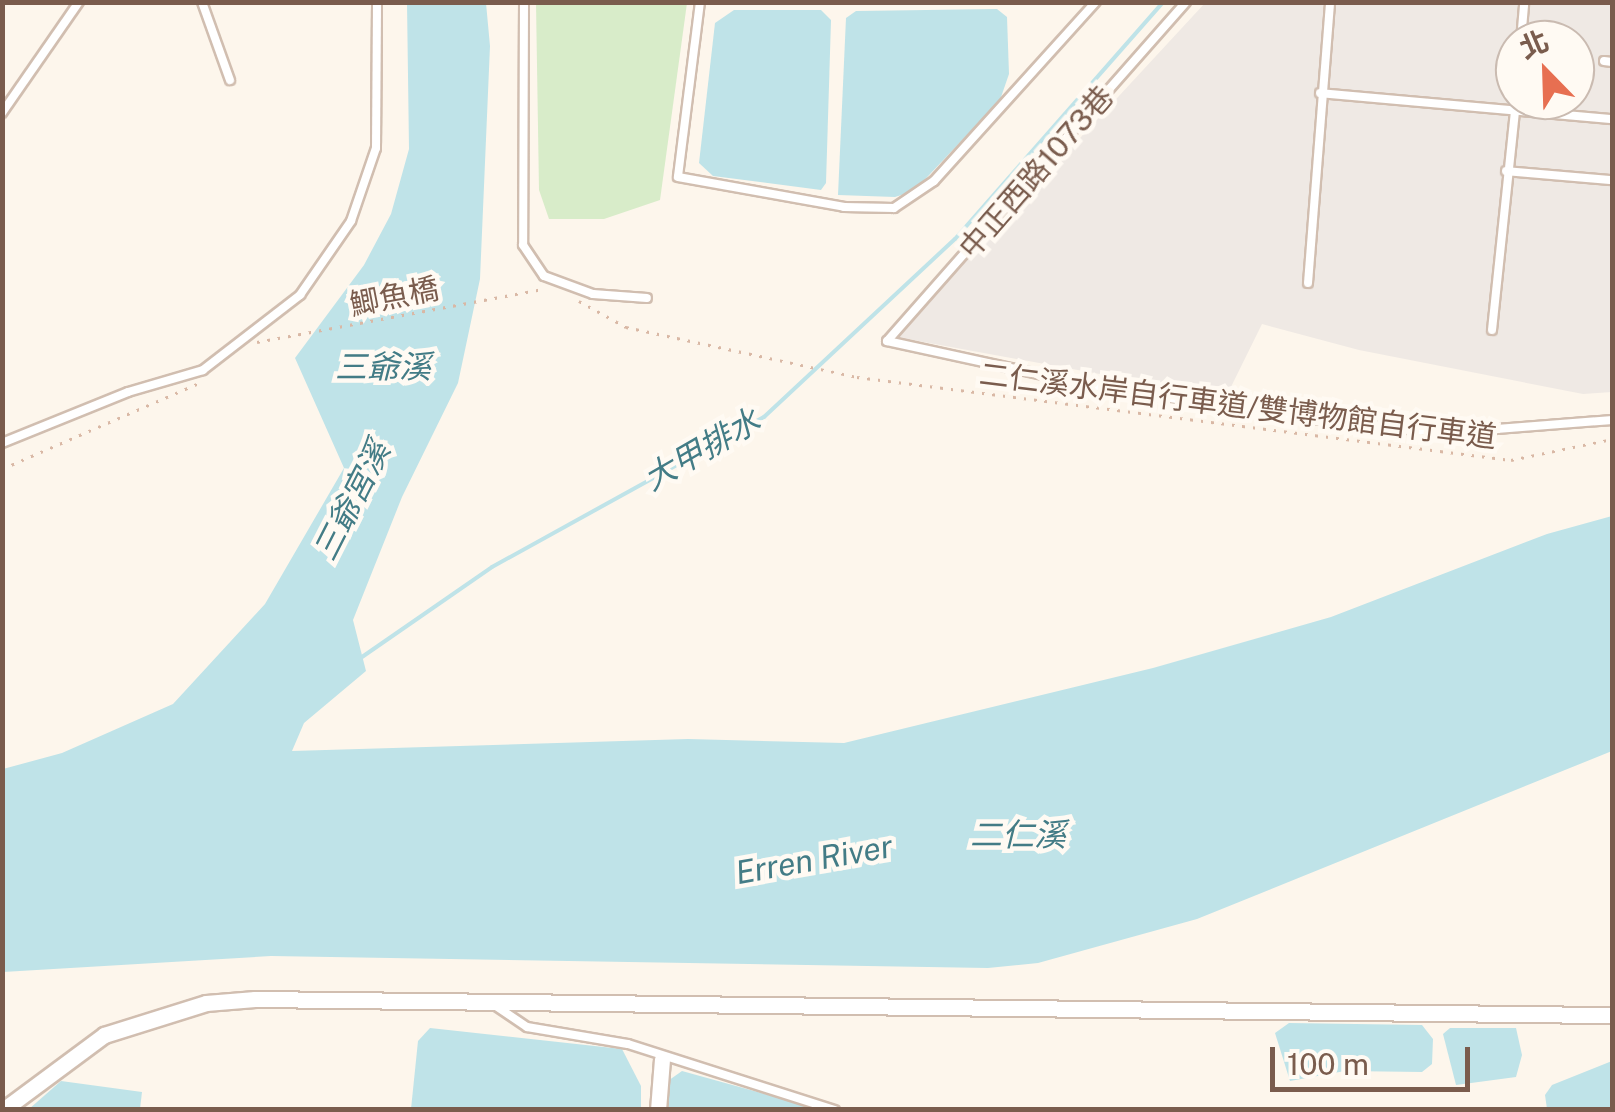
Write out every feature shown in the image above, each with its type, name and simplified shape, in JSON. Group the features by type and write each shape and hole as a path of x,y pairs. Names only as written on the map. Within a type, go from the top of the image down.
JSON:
{"street":[{"path":"3,1110 104,1035 206,1004 491,1003 1612,1016"},
{"path":"658,1110 662,1059"}],"lane":[{"path":"2,114 79,2"},
{"path":"202,2 230,80"},
{"path":"2,444 128,392 208,372 300,295 351,220 376,148 377,2"},
{"path":"524,2 524,245 544,276 593,294 647,298"},
{"path":"700,2 678,177 844,207 894,208 934,181 1096,2"},
{"name":"中正西路1073巷","path":"1186,2 887,342 1284,416 1446,433 1612,420"},
{"path":"1308,282 1330,2"},
{"path":"1320,92 1495,109"},
{"path":"1492,330 1514,120"},
{"path":"1506,171 1612,180"},
{"path":"491,1003 527,1027 628,1044 662,1059 834,1110"}],"path":[{"name":"鯽魚橋","path":"252,343 554,287"},
{"name":"二仁溪水岸自行車道/雙博物館自行車道","path":"568,295 626,327 857,377 1511,460 1612,438"},
{"path":"2,469 208,372"}],"shaded area":[{"path":"1205,3 1612,3 1612,392 1583,394 1359,350 1262,324 1226,397 896,337"}],"green space":[{"path":"536,3 687,3 660,200 604,219 549,219 539,190"}],"water":[{"name":"二仁溪","path":"407,3 486,3 490,46 480,279 458,383 402,497 353,620 366,671 304,723 292,751 688,739 844,743 1153,668 1331,617 1547,534 1612,516 1612,751 1197,919 1038,963 988,968 271,956 3,972 3,769 62,753 173,704 265,604 344,468 295,358 364,265 391,214 409,149"},
{"path":"997,9 1007,17 1009,74 1000,100 914,191 895,197 838,195 846,18 856,11"},
{"path":"734,10 821,10 831,20 826,183 821,190 713,176 699,163 715,23"},
{"path":"1289,1023 1422,1025 1433,1039 1432,1064 1422,1072 1345,1071 1290,1081 1275,1033"},
{"path":"430,1028 622,1049 641,1086 641,1109 411,1109 418,1041"},
{"path":"1450,1028 1516,1028 1522,1055 1516,1077 1456,1085 1443,1034"},
{"path":"1612,1061 1612,1109 1547,1109 1545,1095 1552,1085"},
{"path":"682,1071 819,1109 663,1110 665,1083"},
{"path":"61,1081 142,1092 140,1109 29,1109"}],"waterway":[{"name":"大甲排水","path":"362,657 492,567 764,417 955,239 1163,2"}],"water label":[{"name":"三爺溪","path":"383,367"},
{"name":"三爺宮溪","path":"352,501"},
{"name":"Erren River","path":"814,860"}]}
